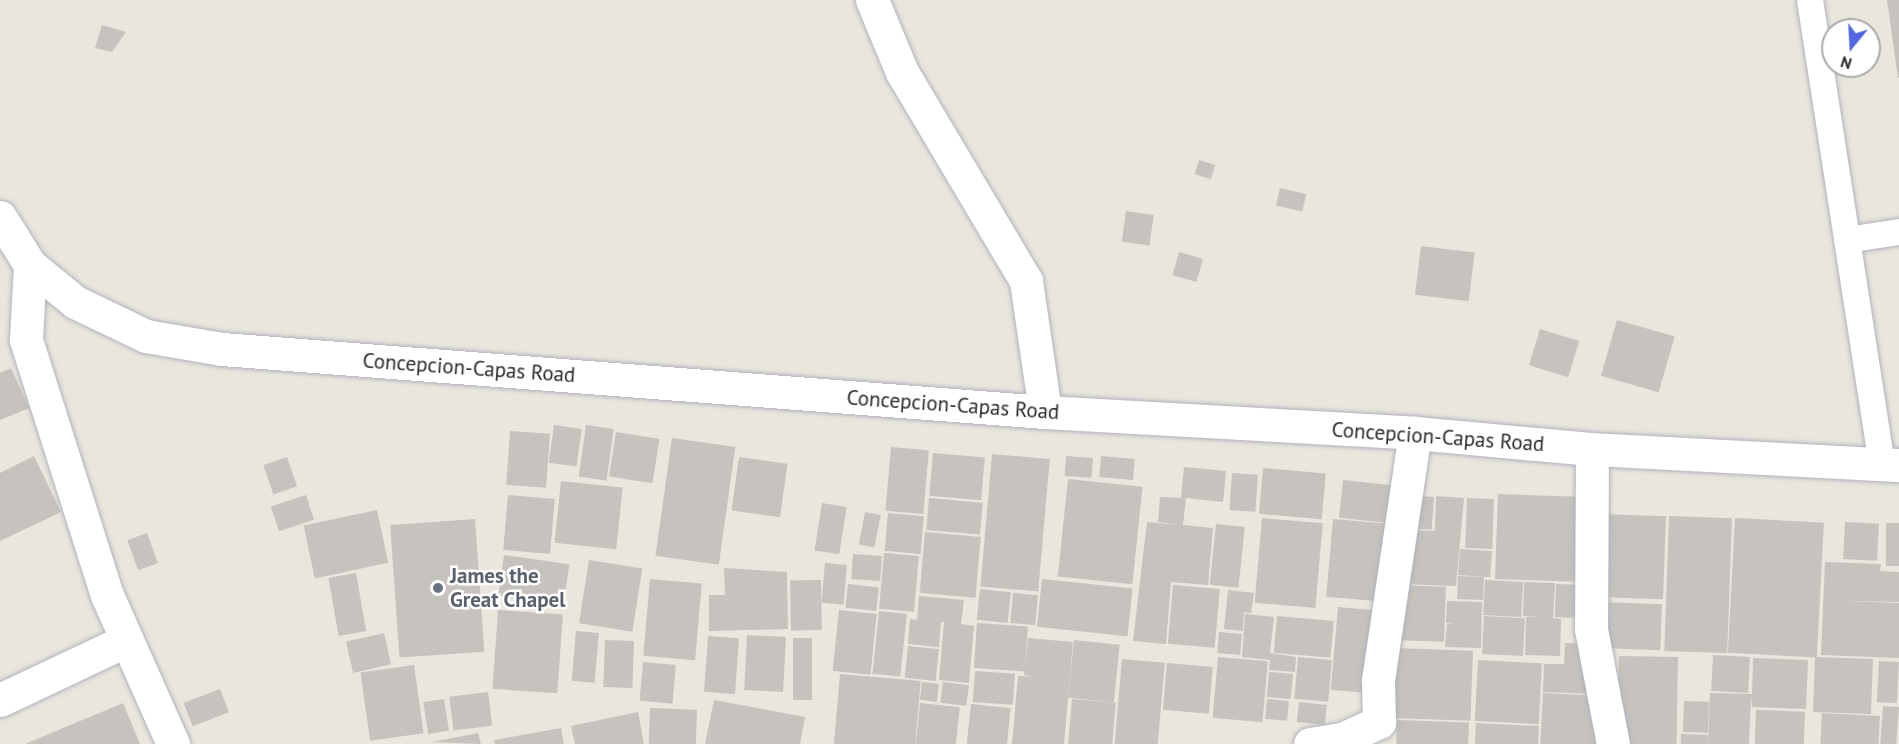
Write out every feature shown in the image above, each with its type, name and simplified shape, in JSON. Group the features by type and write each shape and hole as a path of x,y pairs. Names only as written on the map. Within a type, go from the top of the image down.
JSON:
{"main road":[{"path":"872,0 902,72 1026,281 1045,412"},
{"name":"Concepcion-Capas Road","path":"0,217 30,265 75,303 146,336 222,349 1045,412 1415,433 1592,449 1890,464"},
{"path":"30,265 26,340 107,595 172,744"},
{"path":"1310,744 1382,733 1378,680 1415,433"},
{"path":"1592,449 1591,629 1613,744"},
{"path":"0,700 127,640"}],"lane":[{"path":"1810,0 1847,240 1890,464"},
{"path":"1847,240 1899,232"}],"building":[{"path":"1887,0 1899,0 1899,78 1898,78"},
{"path":"102,25 126,32 112,52 95,48"},
{"path":"1199,160 1215,165 1211,179 1195,174"},
{"path":"1280,188 1306,194 1302,212 1276,206"},
{"path":"1126,211 1154,215 1149,246 1122,242"},
{"path":"1421,246 1475,253 1469,301 1415,295"},
{"path":"1179,252 1203,259 1196,282 1172,275"},
{"path":"1617,320 1675,337 1659,392 1601,376"},
{"path":"1540,329 1579,341 1568,377 1529,365"},
{"path":"11,368 29,408 0,420 0,373"},
{"path":"554,425 582,429 576,467 549,463"},
{"path":"586,425 614,429 606,480 579,476"},
{"path":"510,431 550,434 546,488 506,485"},
{"path":"616,432 659,439 652,483 609,476"},
{"path":"672,438 735,447 719,565 655,556"},
{"path":"891,447 929,450 923,514 885,511"},
{"path":"933,453 985,458 981,500 929,496"},
{"path":"992,454 1050,459 1038,592 980,586"},
{"path":"34,456 61,512 0,541 0,473"},
{"path":"1066,456 1093,458 1092,478 1065,476"},
{"path":"1101,456 1135,459 1133,480 1099,477"},
{"path":"287,457 297,486 273,494 263,465"},
{"path":"739,457 788,464 780,517 731,510"},
{"path":"1184,467 1226,471 1223,502 1186,498 1183,525 1213,528 1208,585 1171,582 1166,644 1133,641 1147,522 1181,525 1158,522 1160,497 1181,498"},
{"path":"1263,468 1326,473 1322,519 1259,514"},
{"path":"1232,473 1258,475 1255,512 1229,510"},
{"path":"1068,479 1143,487 1132,584 1058,576"},
{"path":"1343,480 1393,485 1389,523 1339,518"},
{"path":"561,481 623,487 616,549 555,543"},
{"path":"1498,494 1587,497 1584,582 1495,579"},
{"path":"306,495 314,520 279,531 271,506"},
{"path":"508,495 555,499 550,554 503,550"},
{"path":"1406,495 1434,497 1432,530 1404,528"},
{"path":"1436,496 1464,498 1456,586 1400,584 1402,530 1435,531"},
{"path":"929,498 983,503 980,535 926,530"},
{"path":"1467,498 1494,499 1492,549 1465,548"},
{"path":"822,503 847,507 839,554 814,550"},
{"path":"377,510 388,563 315,578 304,526"},
{"path":"865,512 881,515 874,547 859,544"},
{"path":"888,513 924,516 921,554 885,551"},
{"path":"1601,514 1666,516 1663,599 1598,597"},
{"path":"1669,516 1732,518 1727,653 1664,651"},
{"path":"1262,518 1323,523 1315,608 1255,603"},
{"path":"1735,518 1824,523 1817,657 1728,653"},
{"name":"James the Great Chapel","path":"475,519 484,652 399,658 390,525"},
{"path":"1333,519 1391,524 1384,602 1326,597"},
{"path":"1845,522 1879,524 1877,561 1843,559"},
{"path":"1886,523 1899,523 1899,566 1886,566"},
{"path":"1216,524 1245,527 1238,588 1210,585"},
{"path":"925,532 981,537 975,598 920,593"},
{"path":"147,533 158,563 138,570 127,540"},
{"path":"1460,549 1492,551 1490,577 1458,575"},
{"path":"884,553 919,556 914,612 879,609"},
{"path":"853,554 882,556 880,581 851,579"},
{"path":"504,555 569,564 564,605 498,596"},
{"path":"589,560 642,568 632,632 579,623"},
{"path":"1825,562 1881,564 1880,571 1899,572 1899,602 1842,601 1899,603 1899,658 1821,655"},
{"path":"825,563 847,565 843,605 822,603"},
{"path":"724,568 787,572 788,629 709,631 709,595 725,595"},
{"path":"356,573 366,631 339,636 328,578"},
{"path":"1458,576 1484,577 1483,600 1457,599"},
{"path":"650,579 702,584 695,660 643,656"},
{"path":"1042,579 1133,589 1127,636 1037,627"},
{"path":"821,580 822,630 791,631 790,581"},
{"path":"1485,580 1523,582 1521,617 1483,615"},
{"path":"1524,582 1555,583 1553,618 1561,619 1560,656 1525,655 1526,617 1540,617 1523,616"},
{"path":"848,584 879,587 876,611 845,608"},
{"path":"1556,584 1583,585 1582,618 1555,617"},
{"path":"1173,585 1220,589 1215,648 1168,644"},
{"path":"1394,585 1446,587 1444,642 1392,640"},
{"path":"980,589 1011,592 1008,623 977,620"},
{"path":"1228,590 1254,593 1251,613 1244,612 1243,631 1224,629"},
{"path":"1013,593 1038,595 1035,625 1010,623"},
{"path":"919,596 964,600 961,624 974,626 969,683 939,680 944,622 941,622 939,647 908,644 910,619 917,620"},
{"path":"1447,601 1482,602 1481,648 1445,647 1447,624 1454,624 1446,623"},
{"path":"1600,602 1662,604 1660,650 1598,648"},
{"path":"1338,607 1381,611 1374,693 1331,690"},
{"path":"498,610 563,615 557,693 492,689"},
{"path":"839,610 877,614 870,675 833,671"},
{"path":"879,611 907,614 900,677 872,674"},
{"path":"1245,614 1274,617 1270,653 1296,657 1295,672 1269,670 1270,660 1242,657"},
{"path":"1277,616 1334,621 1331,658 1274,653"},
{"path":"1484,616 1525,618 1523,656 1482,654"},
{"path":"977,623 1028,627 1025,671 974,668"},
{"path":"576,631 599,633 595,683 572,681"},
{"path":"1219,632 1242,634 1240,655 1217,653"},
{"path":"384,633 391,664 353,673 346,642"},
{"path":"747,635 786,637 783,692 744,690"},
{"path":"708,636 739,638 735,694 704,692"},
{"path":"793,638 812,638 812,700 793,700"},
{"path":"1028,638 1073,642 1064,744 1012,744 1018,676 1036,677 1024,675"},
{"path":"605,640 634,641 632,688 603,687"},
{"path":"1074,640 1120,645 1114,702 1068,698"},
{"path":"1565,643 1593,644 1596,694 1543,692 1544,664 1564,664"},
{"path":"908,646 939,649 935,681 905,678"},
{"path":"1394,648 1473,651 1471,721 1392,718"},
{"path":"1713,655 1750,657 1748,693 1711,691"},
{"path":"1619,656 1678,657 1676,744 1617,744"},
{"path":"1218,657 1268,661 1262,722 1213,718"},
{"path":"1298,657 1332,660 1328,702 1294,699"},
{"path":"1815,657 1873,659 1871,714 1813,712"},
{"path":"1753,658 1808,660 1806,709 1752,707 1751,696 1749,744 1708,744 1710,693 1752,694"},
{"path":"1122,659 1165,663 1158,744 1115,744"},
{"path":"1478,660 1542,663 1539,724 1475,721"},
{"path":"1879,661 1899,662 1897,703 1877,702"},
{"path":"643,662 676,665 672,704 640,701"},
{"path":"1167,663 1213,667 1209,714 1163,710"},
{"path":"414,665 424,733 370,741 361,673"},
{"path":"975,671 1015,674 1013,705 973,702"},
{"path":"1269,672 1293,674 1291,699 1267,697"},
{"path":"840,674 921,681 915,744 834,744"},
{"path":"922,682 939,684 937,702 920,700"},
{"path":"943,682 969,685 966,706 940,703"},
{"path":"220,689 229,712 193,726 184,703"},
{"path":"488,692 492,726 453,730 449,697"},
{"path":"1543,693 1602,696 1599,744 1540,744"},
{"path":"444,699 449,731 428,734 423,702"},
{"path":"1072,699 1116,703 1112,744 1068,744"},
{"path":"1267,699 1289,701 1287,721 1265,719"},
{"path":"714,700 805,717 800,744 705,744"},
{"path":"1684,701 1709,702 1708,733 1683,732"},
{"path":"1299,702 1327,705 1325,725 1297,722"},
{"path":"123,703 140,744 25,744"},
{"path":"920,703 960,707 956,744 916,744"},
{"path":"971,704 1011,708 1007,744 967,744"},
{"path":"1883,706 1899,707 1896,744 1880,744"},
{"path":"650,708 697,710 696,744 649,744"},
{"path":"1756,710 1805,712 1804,744 1755,744"},
{"path":"638,712 644,744 575,744 571,726"},
{"path":"1822,713 1880,716 1878,744 1820,744"},
{"path":"1397,720 1469,723 1468,744 1396,744"},
{"path":"1476,723 1539,726 1538,744 1475,744"},
{"path":"561,728 564,744 495,744 494,740"},
{"path":"478,733 481,744 432,742"},
{"path":"1681,734 1708,735 1708,744 1681,744"}],"place":[{"name":"James the Great Chapel","path":"438,588"}]}
